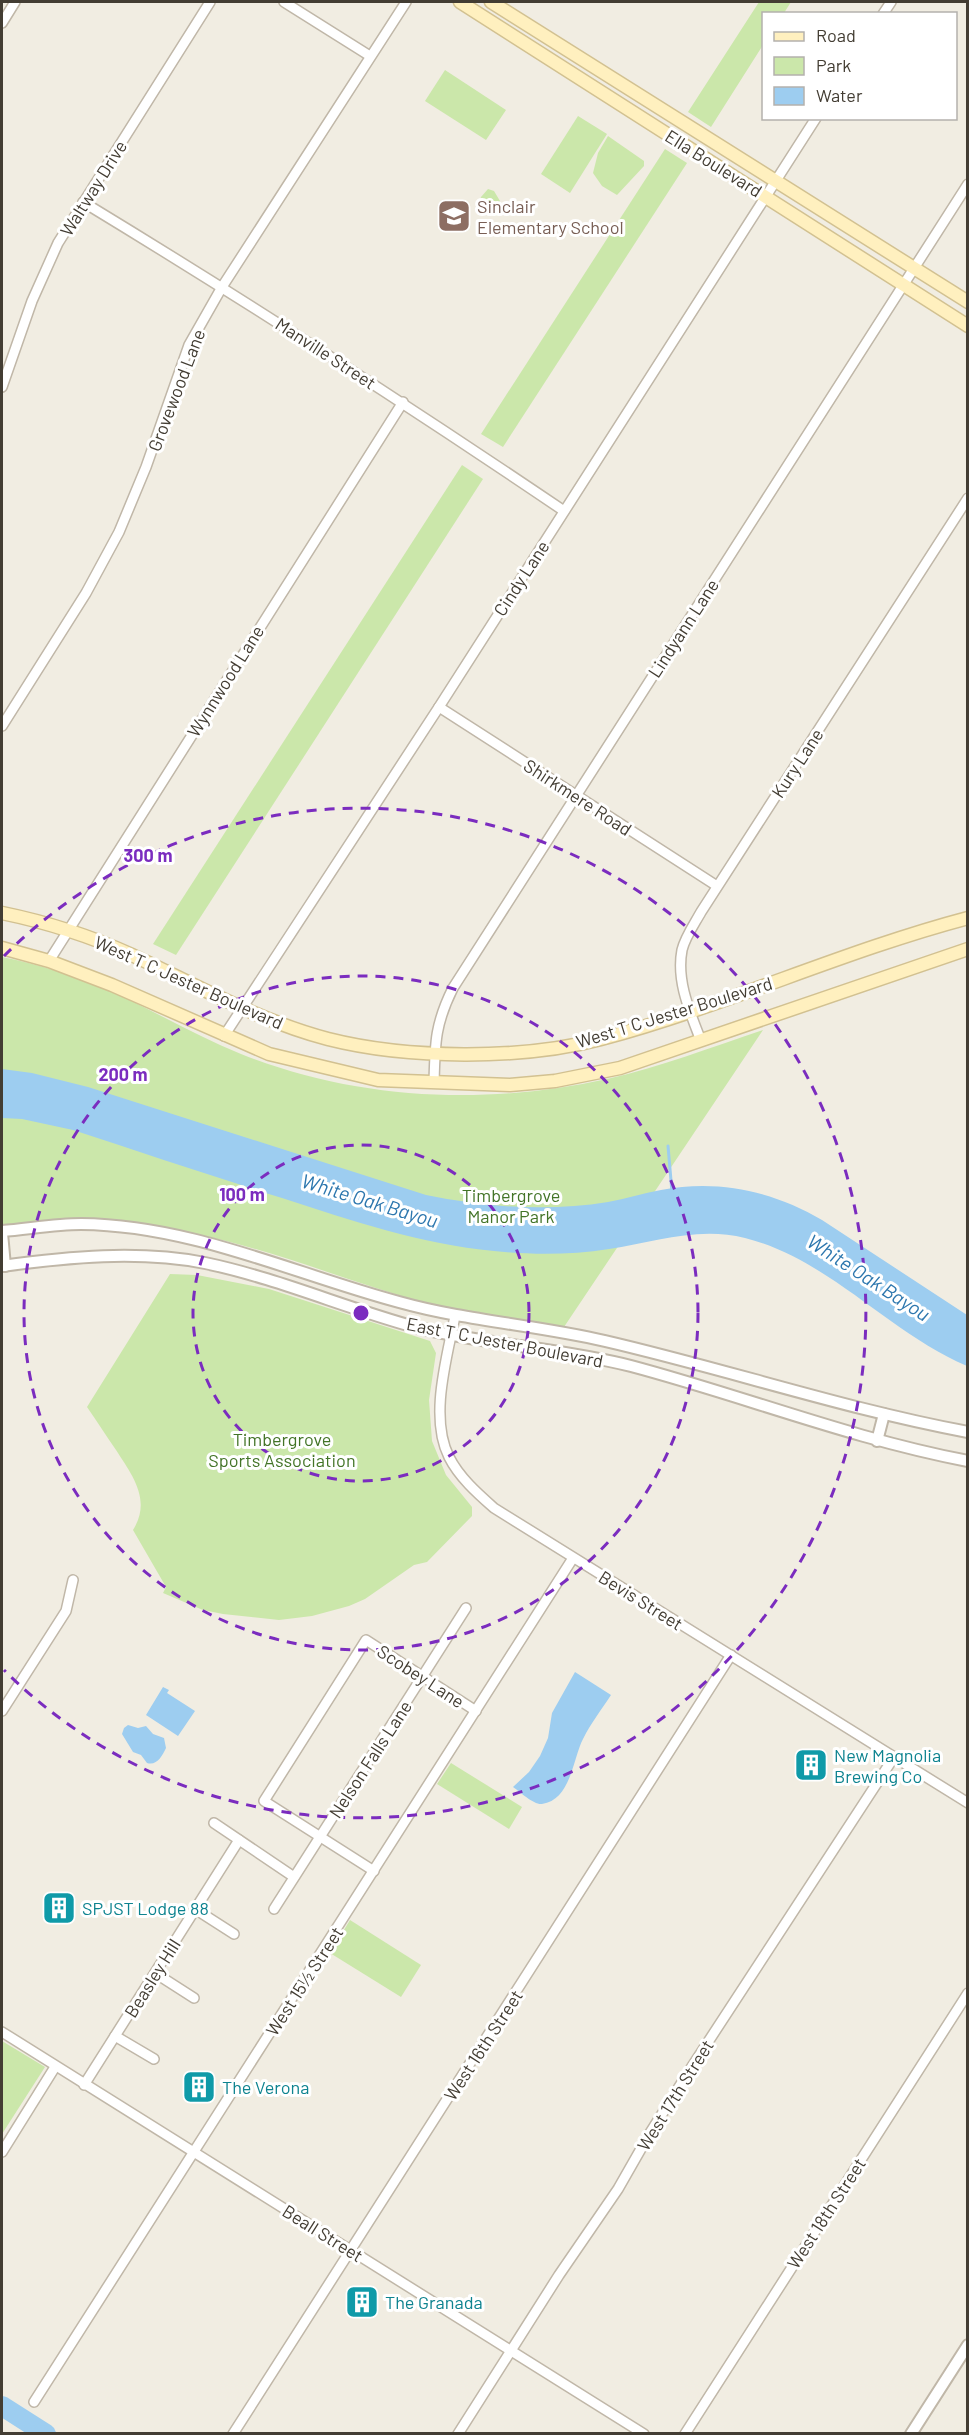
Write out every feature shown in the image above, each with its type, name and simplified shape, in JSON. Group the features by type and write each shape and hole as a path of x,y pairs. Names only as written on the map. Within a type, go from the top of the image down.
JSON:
{"main road":[{"name":"Ella Boulevard","path":"460,2 968,326"},
{"name":"Ella Boulevard","path":"491,2 968,302"},
{"path":"580,78 589,65"},
{"name":"West T C Jester Boulevard","path":"2,914 68,930 130,954 243,1008 328,1039 435,1054 515,1052 600,1040 690,1011 910,933 968,918"},
{"name":"West T C Jester Boulevard","path":"2,948 49,961 112,985 268,1054 378,1080 510,1085 555,1081 620,1068 968,949"}],"street":[{"path":"2,23 15,2"},
{"name":"Waltway Drive","path":"2,387 32,301 58,243 210,2"},
{"path":"284,2 370,56"},
{"name":"Grovewood Lane","path":"2,726 86,593 119,532 146,468 189,345 222,287 406,2"},
{"name":"Cindy Lane","path":"224,1036 439,707 815,120"},
{"name":"Lindyann Lane","path":"434,1083 436,1029 441,1011 453,988 968,184"},
{"name":"Manville Street","path":"83,202 403,402 564,511"},
{"name":"Wynnwood Lane","path":"49,961 403,402"},
{"name":"Kury Lane","path":"701,1041 681,976 682,948 717,886 968,498"},
{"name":"Shirkmere Road","path":"439,707 717,886"},
{"name":"East T C Jester Boulevard","path":"2,1232 80,1224 138,1229 187,1238 398,1302 455,1316 603,1340 884,1414 968,1432"},
{"path":"2,1232 3,1266"},
{"name":"East T C Jester Boulevard","path":"3,1266 79,1257 140,1257 203,1263 239,1271 414,1326 452,1335 629,1366 877,1441 968,1461"},
{"name":"Bevis Street","path":"455,1316 440,1400 439,1420 442,1438 449,1457 470,1485 494,1508 968,1803"},
{"path":"670,1377 676,1359"},
{"path":"877,1441 884,1414"},
{"name":"West 15½ Street","path":"34,2402 573,1558"},
{"path":"2,1711 66,1611 72,1580"},
{"name":"Nelson Falls Lane","path":"274,1909 466,1608"},
{"name":"Scobey Lane","path":"320,1837 264,1801 366,1640 476,1711"},
{"name":"West 16th Street","path":"233,2433 731,1655"},
{"name":"West 17th Street","path":"458,2433 623,2181 693,2065 894,1757"},
{"path":"214,1823 294,1877"},
{"path":"320,1837 374,1871"},
{"name":"Beasley Hill","path":"84,2085 239,1840"},
{"path":"195,1909 234,1934"},
{"path":"155,1973 194,1998"},
{"name":"West 18th Street","path":"685,2433 968,1993"},
{"name":"Beall Street","path":"2,2032 644,2433"},
{"path":"115,2036 154,2059"},
{"path":"2,2152 55,2067"},
{"path":"910,2433 968,2345"}],"green space":[{"path":"759,2 791,2 785,12 762,12 762,47 711,127 688,112"},
{"path":"445,70 506,110 486,140 425,101"},
{"path":"578,116 607,134 570,193 541,174"},
{"path":"608,136 644,161 644,166 617,195 602,186 593,173 598,153"},
{"path":"665,149 687,163 503,447 481,434"},
{"path":"488,189 494,191 500,201 495,210 497,216 482,213 478,207 481,197"},
{"path":"462,465 483,479 176,955 153,944"},
{"name":"Timbergrove Manor Park","path":"2,957 55,970 93,984 224,1047 285,1069 330,1081 422,1094 515,1093 561,1088 607,1079 666,1063 763,1030 564,1327 443,1307 198,1234 114,1222 58,1221 2,1226"},
{"name":"Timbergrove Sports Association","path":"170,1274 197,1275 269,1289 430,1341 436,1353 429,1400 432,1441 446,1475 472,1507 472,1516 427,1562 414,1565 365,1599 312,1616 279,1620 223,1614 203,1610 163,1593 166,1587 133,1530 141,1508 138,1488 87,1407"},
{"path":"451,1763 522,1807 509,1829 437,1784"},
{"path":"350,1920 421,1965 401,1997 330,1953"},
{"path":"2,2041 45,2067 2,2134"}],"water":[{"name":"White Oak Bayou","path":"2,1069 32,1073 88,1087 426,1195 449,1199 517,1207 562,1207 608,1202 661,1190 703,1186 724,1187 765,1195 822,1220 967,1315 967,1366 911,1335 804,1262 775,1248 745,1238 694,1234 595,1251 552,1254 467,1248 413,1237 334,1215 73,1130 22,1119 2,1118"},
{"path":"575,1672 611,1695 583,1739 565,1787 552,1801 539,1804 513,1787 529,1772 540,1756 548,1738 552,1713"},
{"path":"163,1687 169,1690 167,1693 195,1711 178,1736 146,1715"},
{"path":"128,1725 138,1728 146,1726 153,1734 164,1738 166,1748 156,1762 147,1763 141,1755 133,1752 122,1734"}],"waterway":[{"path":"668,1146 672,1192"},
{"path":"2,2406 46,2434"}],"place":[{"name":"Sinclair Elementary School","path":"454,216"},
{"name":"New Magnolia Brewing Co","path":"811,1765"},
{"name":"SPJST Lodge 88","path":"59,1908"},
{"name":"The Verona","path":"199,2087"},
{"name":"The Granada","path":"362,2302"}]}
